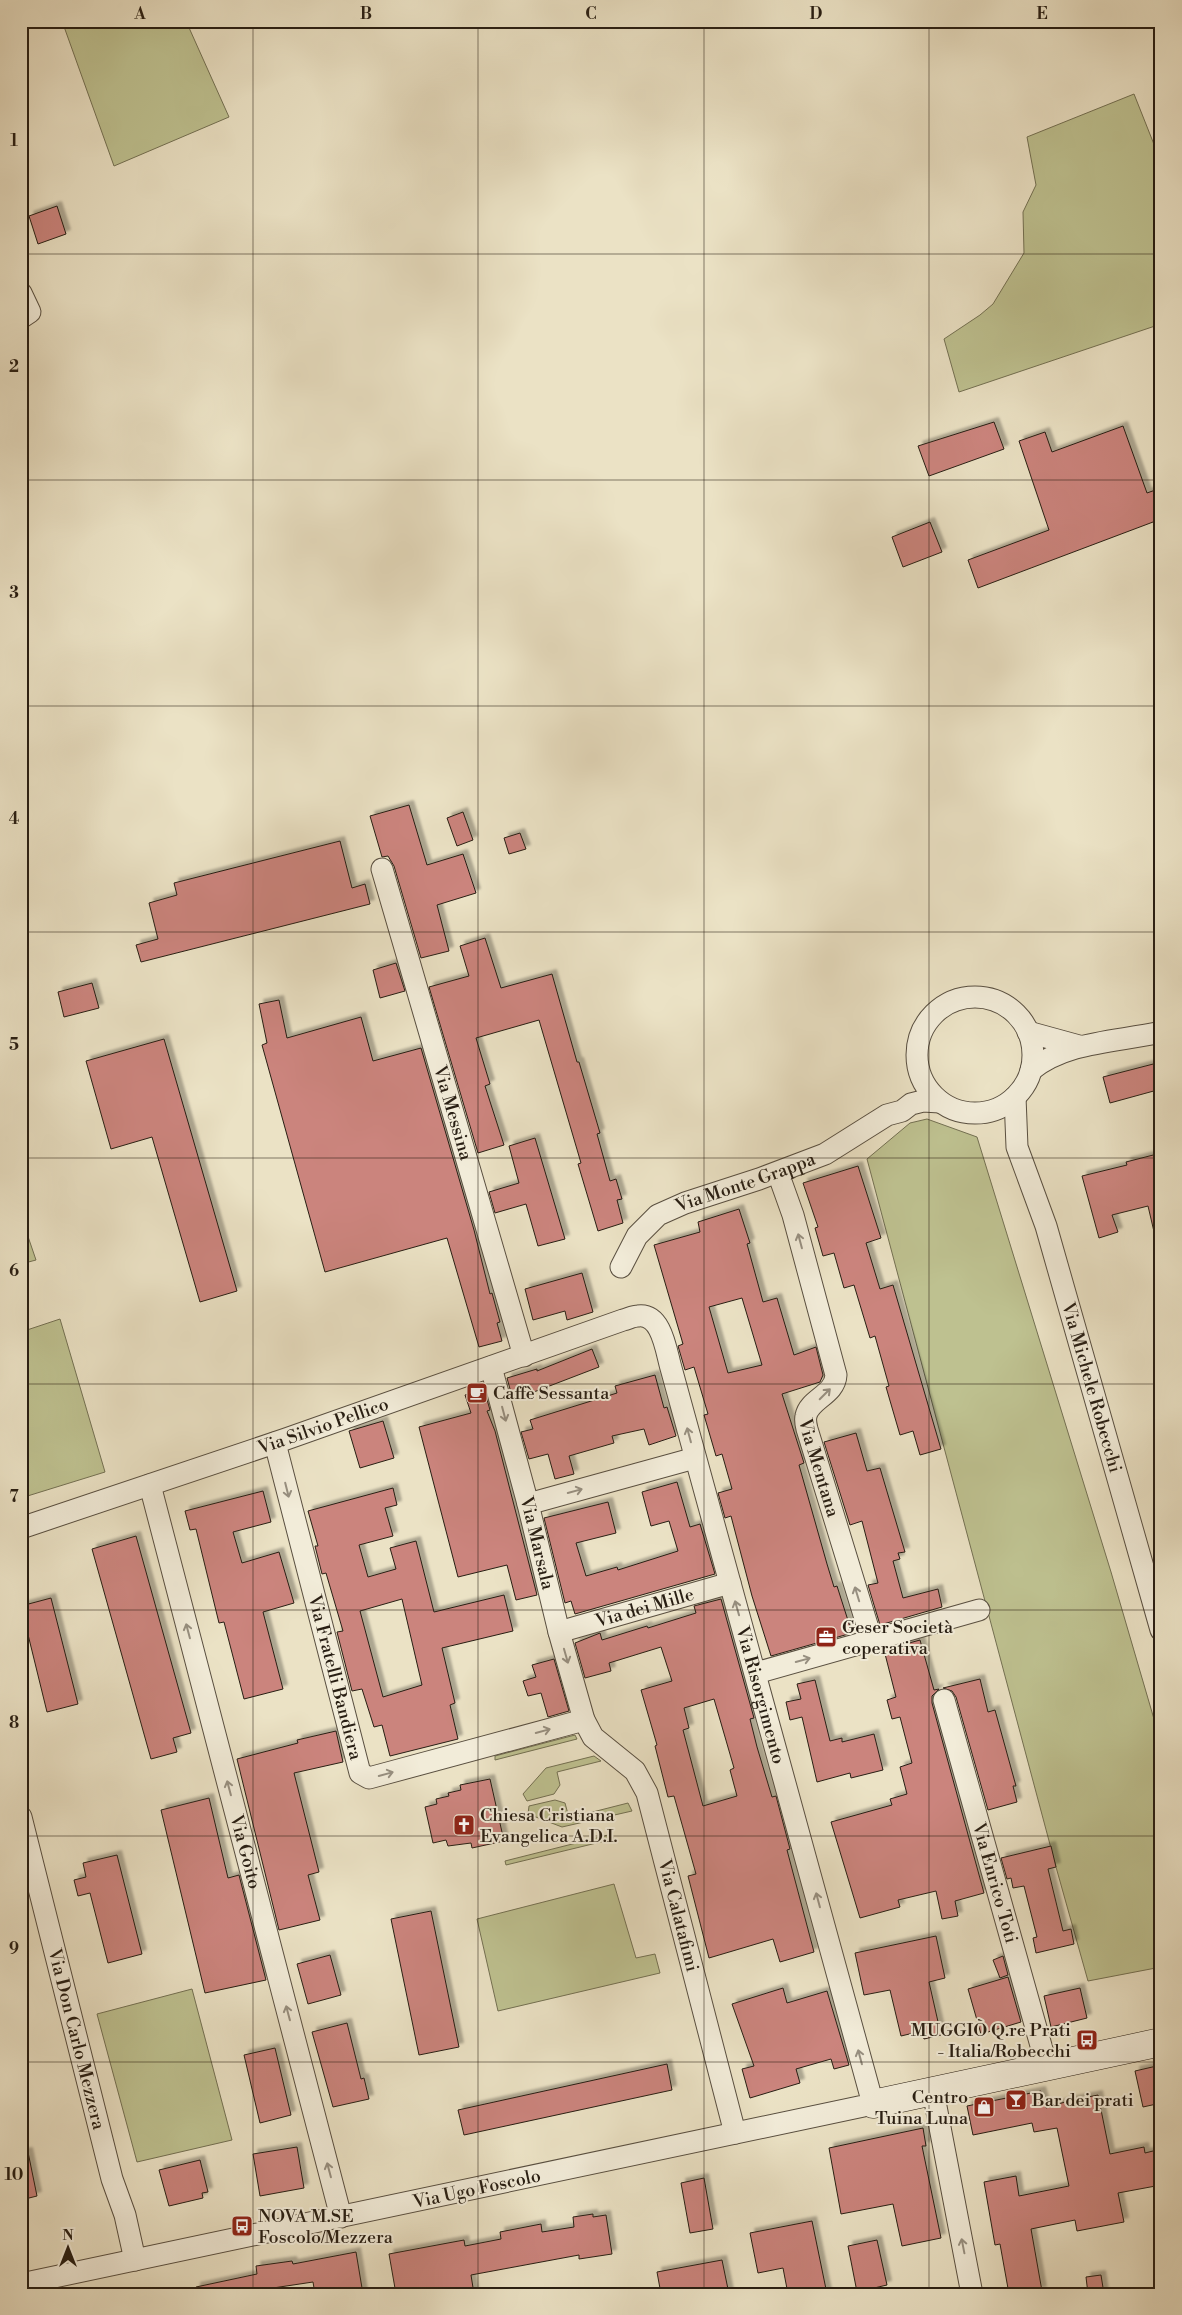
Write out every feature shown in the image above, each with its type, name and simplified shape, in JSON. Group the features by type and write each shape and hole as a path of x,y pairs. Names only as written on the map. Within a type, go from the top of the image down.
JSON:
{"street":[{"path":"21,293 30,312 21,318"},
{"name":"Via Messina","path":"382,869 524,1356"},
{"path":"965,998 984,998 1002,1004 1018,1016 1028,1032 1033,1051 1031,1070 1025,1085 1015,1098 999,1108 980,1113 959,1111 940,1102 927,1088 919,1071 917,1052 921,1033 932,1017 946,1004 965,998"},
{"path":"1028,1032 1079,1046"},
{"path":"1031,1070 1044,1060 1079,1046 1132,1039 1161,1032"},
{"name":"Via Monte Grappa","path":"621,1267 637,1236 658,1215 685,1203 778,1173 825,1154 887,1115 908,1093 919,1071"},
{"name":"Via Michele Robecchi","path":"1015,1098 1017,1147 1046,1226 1161,1630"},
{"name":"Via Monte Grappa","path":"887,1115 902,1111 911,1104 923,1101 940,1102"},
{"name":"Via Michele Robecchi","path":"980,1113 995,1123 1017,1147"},
{"name":"Via Mentana","path":"778,1173 793,1215 836,1375 836,1382 812,1406 806,1415 806,1429 872,1641"},
{"name":"Via Risorgimento","path":"623,1320 639,1316 649,1317 657,1323 756,1673 873,2104"},
{"name":"Via Silvio Pellico","path":"21,1528 275,1443 623,1320"},
{"name":"Via Marsala","path":"491,1367 528,1504 559,1632 584,1720"},
{"name":"Via Fratelli Bandiera","path":"275,1443 360,1773 369,1778 584,1720"},
{"path":"528,1504 695,1458"},
{"name":"Via Goito","path":"150,1485 341,2217"},
{"name":"Via dei Mille","path":"559,1632 730,1583"},
{"path":"756,1673 978,1610"},
{"name":"Via Enrico Toti","path":"944,1700 1047,2067"},
{"name":"Via Calatafimi","path":"584,1720 593,1737 635,1770 647,1793 734,2133"},
{"name":"Via Don Carlo Mezzera","path":"21,1817 112,2179 125,2215 135,2260"},
{"path":"873,2104 1161,2042"},
{"path":"933,2091 972,2294"},
{"name":"Via Ugo Foscolo","path":"21,2284 873,2104"}],"green space":[{"path":"62,21 186,21 229,117 114,166"},
{"path":"1134,94 1161,162 1161,324 959,392 944,339 993,304 1024,253 1023,212 1036,185 1027,137"},
{"path":"927,1119 977,1137 1111,1572 1161,1743 1161,1967 1088,1981 1056,1867 867,1159 910,1123"},
{"path":"21,1216 36,1260 21,1264"},
{"path":"60,1319 105,1472 21,1498 21,1332"},
{"path":"575,1735 577,1739 495,1760 495,1756"},
{"path":"594,1756 601,1761 557,1772 560,1785 554,1794 527,1801 523,1794 546,1768"},
{"path":"555,1800 565,1803 569,1818 628,1803 632,1811 562,1827 528,1814 529,1806"},
{"path":"612,1834 613,1839 506,1865 505,1861"},
{"path":"614,1884 636,1958 655,1954 660,1973 498,2011 477,1919"},
{"path":"192,1989 232,2140 137,2162 97,2014"}],"building":[{"path":"57,206 66,234 38,244 29,216"},
{"path":"994,422 1004,449 929,476 918,446"},
{"path":"1123,426 1147,493 1161,488 1161,519 978,588 968,560 1049,530 1019,441 1045,432 1052,452"},
{"path":"930,522 942,552 903,567 892,537"},
{"path":"409,805 427,865 463,854 476,893 437,905 449,951 421,958 394,866 388,856 382,857 370,816"},
{"path":"463,812 473,840 457,846 447,818"},
{"path":"520,833 526,849 509,854 504,838"},
{"path":"340,841 352,888 365,884 370,904 141,962 136,945 158,939 149,903 177,895 174,883"},
{"path":"485,938 501,988 552,974 600,1133 597,1134 610,1181 616,1179 622,1199 617,1200 623,1223 598,1231 578,1164 581,1163 539,1020 476,1038 490,1084 485,1086 504,1145 478,1153 429,987 469,976 460,946"},
{"path":"396,963 405,991 380,998 373,970"},
{"path":"92,983 99,1008 64,1017 58,992"},
{"path":"279,1000 287,1038 361,1017 373,1061 421,1048 474,1230 490,1294 492,1293 500,1322 497,1323 502,1341 479,1347 447,1238 325,1272 262,1045 267,1043 259,1004"},
{"path":"164,1039 237,1291 200,1302 152,1137 111,1149 86,1061"},
{"path":"1161,1062 1161,1089 1110,1103 1103,1077"},
{"path":"535,1138 565,1239 538,1246 526,1204 495,1213 489,1192 519,1183 509,1146"},
{"path":"1161,1153 1161,1235 1155,1236 1148,1206 1112,1215 1118,1232 1099,1238 1082,1176 1127,1165 1126,1162"},
{"path":"858,1166 881,1238 866,1243 880,1289 893,1285 941,1449 920,1455 913,1431 900,1435 886,1387 889,1386 875,1336 870,1338 854,1285 844,1288 834,1253 823,1256 815,1228 818,1227 803,1183"},
{"path":"739,1209 750,1243 747,1244 763,1302 777,1298 794,1355 816,1347 823,1375 820,1382 782,1394 804,1463 799,1465 827,1564 834,1587 837,1586 852,1633 771,1656 752,1596 731,1516 725,1518 718,1493 732,1489 722,1454 716,1456 704,1415 708,1414 694,1367 685,1370 678,1346 683,1344 654,1245 700,1232 698,1222","holes":["742,1298 762,1365 728,1373 709,1307"]},
{"path":"582,1273 593,1312 567,1320 565,1311 533,1320 525,1289"},
{"path":"592,1349 599,1367 513,1400 507,1378 537,1369 537,1371"},
{"path":"655,1375 664,1408 667,1407 676,1436 649,1445 644,1429 612,1436 614,1443 569,1456 574,1474 555,1479 548,1454 529,1459 521,1432 533,1429 530,1420 617,1393 615,1386"},
{"path":"484,1389 490,1410 487,1411 495,1431 537,1595 516,1600 507,1565 458,1577 419,1427 471,1413 465,1395"},
{"path":"383,1421 394,1458 360,1468 349,1431"},
{"path":"856,1433 867,1471 880,1468 905,1552 898,1553 900,1559 893,1561 903,1598 938,1589 942,1607 880,1625 868,1585 878,1583 862,1521 850,1525 824,1442"},
{"path":"677,1482 690,1527 700,1524 715,1574 575,1614 571,1601 565,1603 544,1518 608,1502 616,1533 576,1543 586,1576 617,1567 618,1570 678,1551 669,1521 651,1526 642,1492"},
{"path":"393,1488 397,1505 385,1508 393,1536 359,1545 368,1577 396,1569 390,1548 416,1541 434,1612 504,1595 513,1631 442,1648 455,1703 450,1705 458,1739 390,1756 382,1725 374,1727 362,1689 352,1691 337,1632 343,1631 326,1573 322,1574 315,1546 318,1546 308,1511","holes":["402,1599 422,1685 383,1697 360,1611"]},
{"path":"263,1491 271,1522 233,1532 242,1563 279,1552 294,1603 263,1612 283,1689 244,1699 224,1622 219,1623 196,1529 190,1530 185,1511"},
{"path":"136,1536 191,1733 173,1738 177,1752 151,1759 92,1549"},
{"path":"51,1598 78,1704 47,1712 21,1606"},
{"path":"721,1599 754,1718 750,1719 757,1747 772,1797 776,1796 790,1849 787,1850 814,1952 780,1962 773,1939 709,1958 688,1876 696,1874 674,1796 668,1797 655,1746 657,1745 641,1690 672,1681 661,1647 609,1663 611,1671 585,1678 575,1643 600,1633 602,1640 647,1626 648,1628 696,1613 694,1606","holes":["714,1699 734,1768 730,1770 737,1796 703,1806 683,1730 689,1728 684,1708"]},
{"path":"920,1640 934,1690 939,1689 932,1696 932,1703 984,1893 955,1901 958,1916 942,1919 936,1891 898,1900 900,1907 860,1918 831,1822 892,1805 890,1799 907,1794 900,1767 912,1763 900,1717 892,1719 887,1700 896,1697 884,1650"},
{"path":"554,1659 569,1711 548,1717 541,1693 528,1696 523,1681 536,1677 532,1665"},
{"path":"980,1679 988,1712 995,1710 1016,1786 1013,1786 1017,1802 988,1810 956,1697 952,1691 943,1688"},
{"path":"815,1680 830,1741 842,1738 842,1742 874,1734 883,1770 851,1778 850,1773 817,1782 802,1717 790,1720 786,1702 801,1699 797,1684"},
{"path":"336,1731 343,1762 294,1773 319,1872 308,1875 320,1920 279,1930 237,1759 298,1743 297,1740"},
{"name":"Chiesa Cristiana Evangelica A.D.I.","path":"490,1779 504,1841 472,1848 471,1843 448,1846 446,1840 433,1843 425,1807 437,1804 436,1799 449,1796 448,1793 461,1790 460,1785"},
{"path":"209,1798 228,1878 239,1875 266,1980 205,1993 161,1810"},
{"path":"1051,1846 1056,1867 1048,1869 1063,1931 1071,1929 1074,1944 1036,1953 1033,1938 1037,1937 1024,1886 1013,1888 1011,1878 1007,1879 1001,1858"},
{"path":"117,1855 142,1954 108,1963 90,1893 78,1896 74,1880 86,1877 83,1863"},
{"path":"431,1911 459,2047 419,2055 391,1919"},
{"path":"936,1936 945,1978 929,1982 941,2035 924,2039 922,2031 901,2036 890,1990 864,1995 855,1953"},
{"path":"330,1955 341,1995 308,2004 297,1964"},
{"path":"1003,1956 1008,1975 1000,1978 993,1960"},
{"path":"1008,1977 1021,2022 981,2034 968,1989"},
{"path":"783,1988 787,2003 827,1991 849,2065 834,2069 831,2059 796,2069 800,2083 750,2098 742,2069 754,2066 732,2004"},
{"path":"1080,1988 1087,2018 1051,2027 1044,1996"},
{"path":"347,2023 361,2079 364,2078 369,2099 333,2107 312,2032"},
{"path":"275,2048 291,2115 260,2123 244,2055"},
{"path":"667,2064 672,2090 464,2135 458,2110"},
{"path":"1161,2065 1161,2103 1143,2107 1135,2071"},
{"path":"1041,2091 1046,2108 1098,2095 1110,2154 1144,2147 1145,2153 1161,2149 1161,2185 1118,2193 1124,2222 1077,2231 1075,2220 1031,2229 1042,2291 1009,2294 1000,2244 995,2245 984,2182 1016,2176 1019,2196 1069,2186 1057,2128 1034,2132 1032,2123 973,2135 967,2106"},
{"path":"923,2128 926,2146 922,2146 941,2238 902,2246 893,2204 841,2214 829,2148"},
{"path":"297,2147 304,2188 260,2196 253,2154"},
{"path":"28,2152 37,2196 21,2200 21,2153"},
{"path":"200,2160 208,2192 202,2193 203,2198 169,2206 159,2170"},
{"path":"704,2178 713,2229 690,2233 681,2183"},
{"path":"593,2214 593,2217 606,2215 612,2254 579,2259 579,2255 471,2275 474,2294 396,2294 389,2254 464,2240 465,2246 501,2239 500,2232 541,2224 542,2232 574,2227 573,2217"},
{"path":"812,2221 827,2294 788,2294 783,2268 758,2273 750,2233"},
{"path":"877,2240 887,2285 857,2292 848,2246"},
{"path":"356,2252 363,2294 315,2294 313,2282 233,2294 196,2294 196,2287 257,2274 256,2266 292,2261 293,2264"},
{"path":"722,2260 729,2294 661,2294 657,2272"},
{"path":"1101,2275 1104,2294 1088,2294 1086,2277"}],"place":[{"name":"Caffè Sessanta","path":"477,1393"},
{"name":"Geser Società coperativa","path":"826,1637"},
{"name":"Chiesa Cristiana Evangelica A.D.I.","path":"464,1825"},
{"name":"MUGGIÒ Q.re Prati - Italia/Robecchi","path":"1087,2040"},
{"name":"Bar dei prati","path":"1016,2100"},
{"name":"Centro Tuina Luna","path":"984,2107"},
{"name":"NOVA M.SE Foscolo/Mezzera","path":"242,2226"}]}
